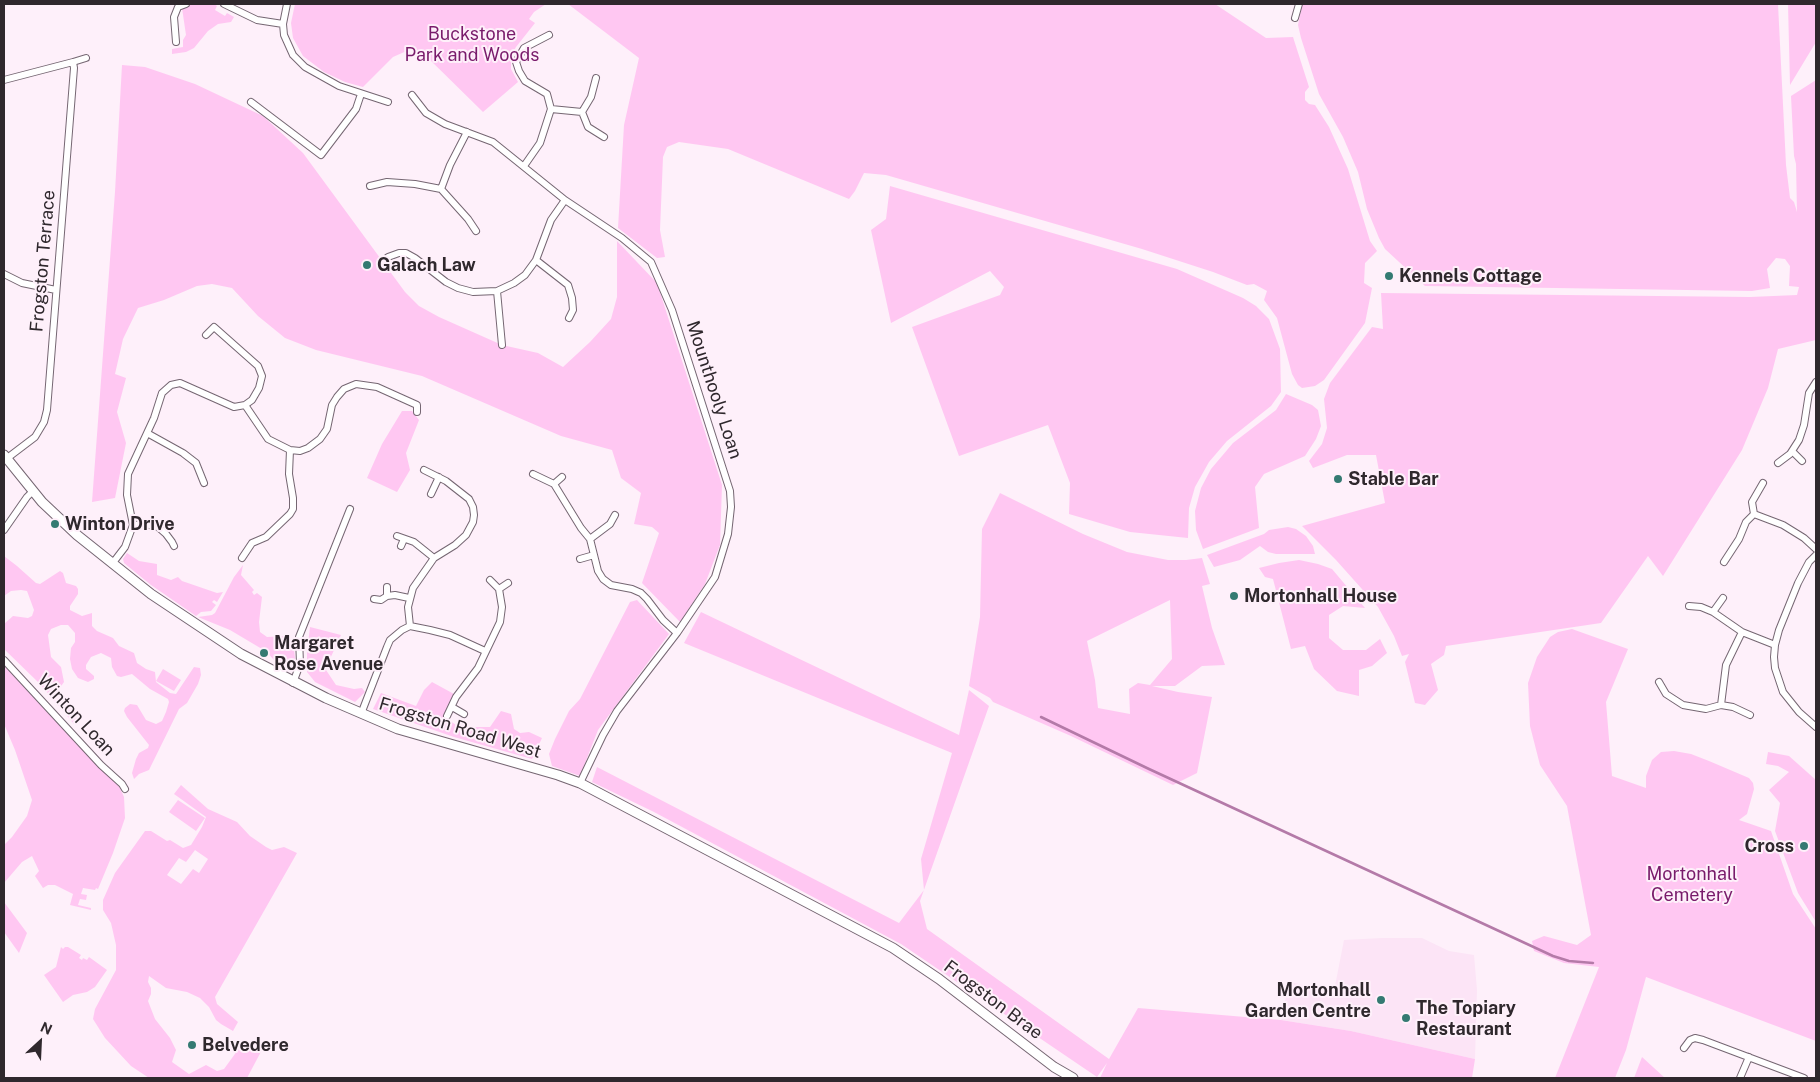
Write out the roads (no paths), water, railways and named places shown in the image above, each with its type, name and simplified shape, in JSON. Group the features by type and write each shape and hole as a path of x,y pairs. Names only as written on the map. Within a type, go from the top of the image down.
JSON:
{"main road":[{"name":"Frogston Road West","path":"5,457 55,516 112,564 195,624 293,683 398,729 580,783 893,948"},
{"name":"Frogston Brae","path":"893,948 939,979 1054,1067 1073,1078"}],"street":[{"path":"176,42 174,16 178,7 186,4"},
{"path":"224,4 258,20 283,24"},
{"path":"287,4 283,24 284,35 293,55 305,67 339,86 388,102"},
{"path":"1295,18 1299,4"},
{"path":"524,166 540,143 551,109 547,94 525,81 516,62 524,48 549,35"},
{"path":"4,80 86,58"},
{"name":"Frogston Terrace","path":"5,457 35,437 44,422 47,410 73,62"},
{"path":"582,112 591,98 596,78"},
{"path":"251,102 321,155 356,109 361,94"},
{"name":"Mounthooly Loan","path":"412,95 426,113 444,124 493,142 566,200 622,238 651,262 672,310 730,491 731,507 728,534 721,562 709,588 617,711 580,783"},
{"path":"551,109 582,112"},
{"path":"582,112 588,127 604,137"},
{"path":"441,189 453,157 466,132"},
{"path":"370,186 387,182 415,184 441,189 468,219 476,231"},
{"path":"388,257 398,253 406,253 446,282 458,288 473,292 497,291 525,275 536,260 551,220 566,200"},
{"path":"536,260 568,285 573,310 569,318"},
{"path":"4,274 22,283 56,290"},
{"path":"497,291 502,345"},
{"path":"112,564 125,547 133,525 127,495 128,474 147,433 162,392 171,385 180,383 234,407 245,405 252,400 259,388 262,376 258,366 214,327 206,335"},
{"path":"1778,463 1792,451 1799,440 1804,425 1809,393 1816,382"},
{"path":"245,405 268,439 290,450 300,451 308,448 320,439 327,429 332,405 336,397 344,390 356,384 377,387 417,405 417,412"},
{"path":"147,433 183,452 196,463 204,483"},
{"path":"242,558 252,543 266,537 293,509 293,498 288,474 290,450"},
{"path":"1792,451 1802,461"},
{"path":"410,626 409,598 421,576 434,558 455,545 466,534 473,522 474,515 473,507 468,499 439,477 424,470"},
{"path":"533,474 554,484 581,528 590,539 598,571 603,579 611,585 632,589 641,593 663,620 677,633"},
{"path":"431,494 439,477"},
{"path":"554,484 562,477"},
{"path":"1754,514 1752,502 1763,483"},
{"path":"4,530 33,491"},
{"path":"293,683 300,664 299,638 350,509"},
{"path":"1754,514 1782,525 1816,548"},
{"path":"1724,562 1739,539 1746,522 1754,514"},
{"path":"590,539 610,524 615,515"},
{"path":"133,525 146,524 158,527 166,534 174,546"},
{"path":"397,536 414,542 434,558"},
{"path":"401,546 404,539"},
{"path":"580,559 594,555"},
{"path":"1815,724 1789,700 1780,687 1775,668 1775,645 1798,583 1809,562 1816,555"},
{"path":"447,716 456,697 473,676 502,616 499,590 490,580"},
{"path":"499,590 508,582"},
{"path":"387,587 387,596"},
{"path":"374,599 381,600 387,596 395,595 409,598"},
{"path":"1713,612 1722,598"},
{"path":"1689,606 1701,607 1713,612 1742,632 1775,645"},
{"path":"361,714 390,640 402,630 410,626 418,627 450,636 485,651"},
{"path":"1721,705 1726,665 1730,653 1742,632"},
{"name":"Winton Loan","path":"4,660 125,789"},
{"path":"1659,682 1666,694 1683,705 1706,709 1721,705 1733,707 1750,715"},
{"path":"452,706 464,714"},
{"path":"1684,1048 1687,1043 1695,1038 1804,1078"},
{"path":"1740,1078 1749,1057"}],"waterway":[{"path":"1041,717 1553,956 1569,961 1593,963"}],"place":[{"name":"Galach Law","path":"367,265"},
{"name":"Kennels Cottage","path":"1389,276"},
{"name":"Stable Bar","path":"1338,479"},
{"name":"Winton Drive","path":"55,524"},
{"name":"Mortonhall House","path":"1234,596"},
{"name":"Margaret Rose Avenue","path":"264,653"},
{"name":"Cross","path":"1804,846"},
{"name":"Mortonhall Garden Centre","path":"1381,1000"},
{"name":"The Topiary Restaurant","path":"1406,1018"},
{"name":"Belvedere","path":"192,1045"}],"park label":[{"name":"Buckstone Park and Woods","path":"472,44"},
{"name":"Mortonhall Cemetery","path":"1692,884"}]}
